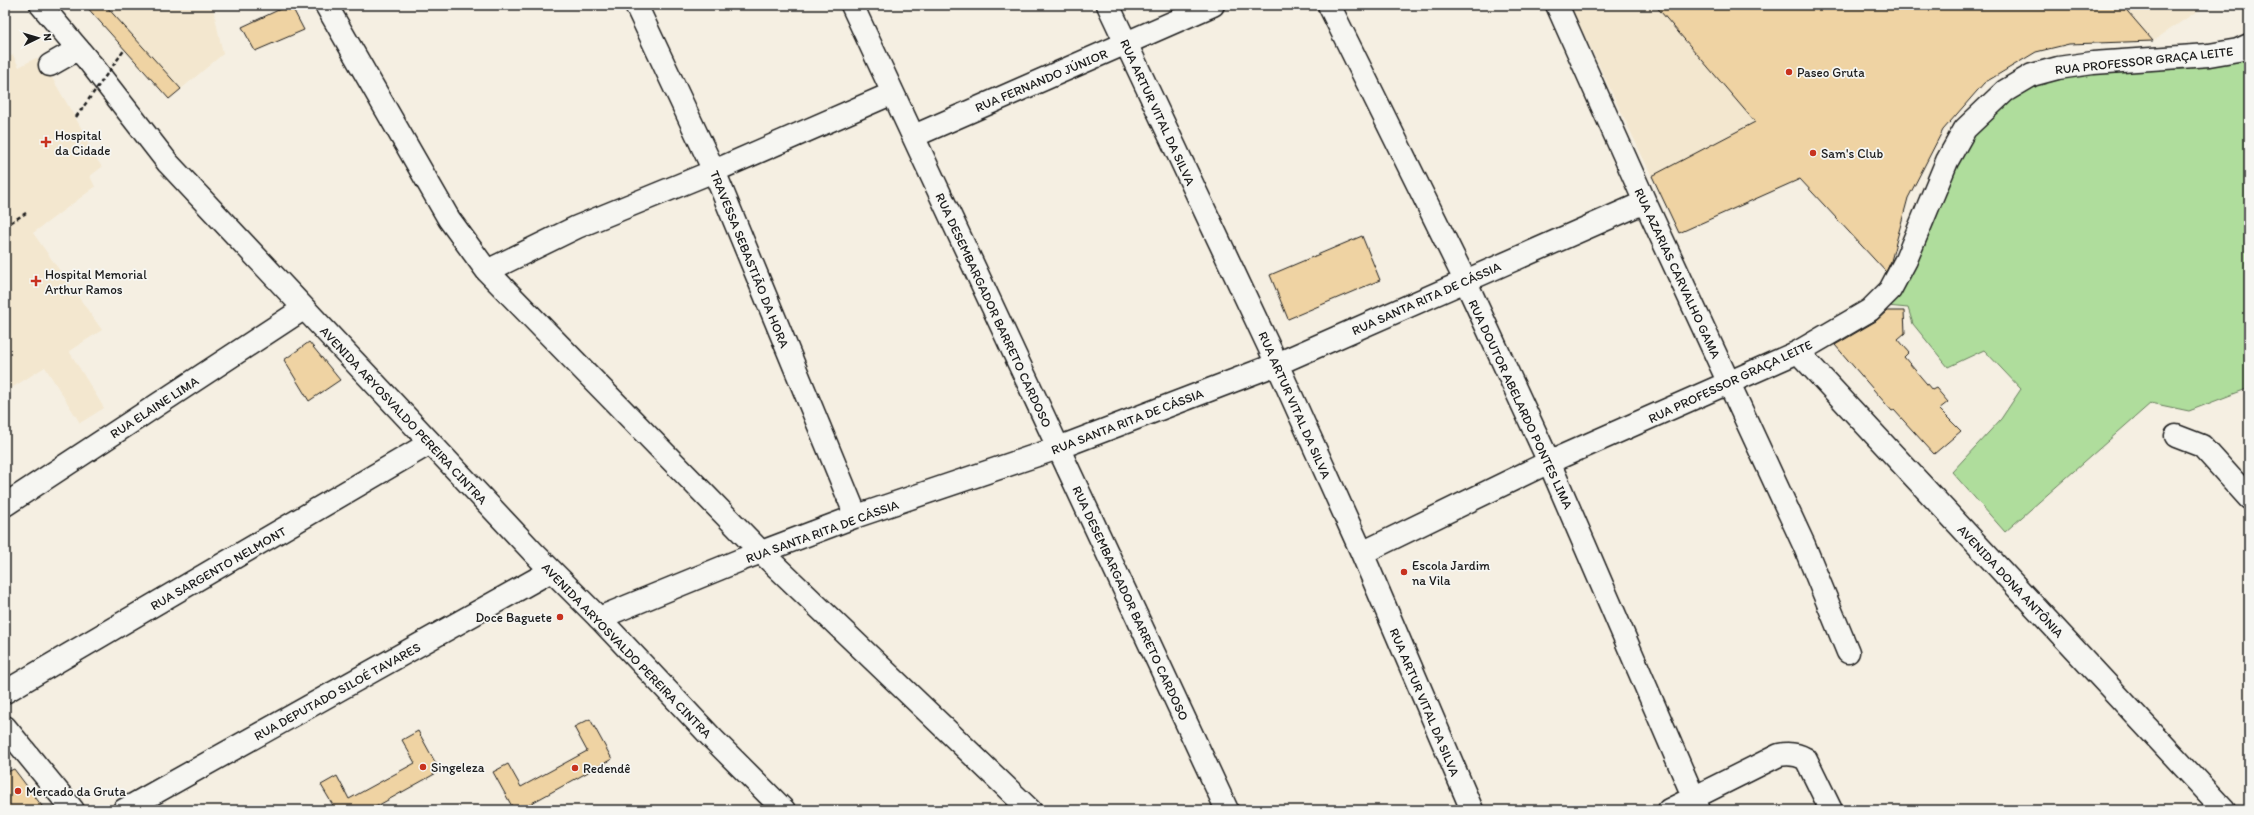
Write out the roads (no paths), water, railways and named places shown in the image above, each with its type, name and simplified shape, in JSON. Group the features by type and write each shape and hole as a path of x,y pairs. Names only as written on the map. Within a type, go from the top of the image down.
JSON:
{"street":[{"name":"AVENIDA ARYOSVALDO PEREIRA CINTRA","path":"40,5 78,49 168,163 550,571 599,618 712,739 784,810"},
{"path":"326,5 449,219 487,271 761,552 1030,810"},
{"name":"TRAVESSA SEBASTIÃO DA HORA","path":"636,5 714,171 856,516"},
{"name":"RUA DESEMBARGADOR BARRETO CARDOSO","path":"852,5 1227,810"},
{"name":"RUA ARTUR VITAL DA SILVA","path":"1108,5 1277,364 1362,553 1472,810"},
{"name":"RUA FERNANDO JÚNIOR","path":"914,136 1213,5"},
{"name":"RUA DOUTOR ABELARDO PONTES LIMA","path":"1329,5 1465,280 1550,462 1696,804"},
{"name":"RUA AZARIAS CARVALHO GAMA","path":"1557,5 1645,202 1804,544 1848,652"},
{"name":"RUA PROFESSOR GRAÇA LEITE","path":"1362,553 1550,462 1798,352 1870,310 1890,290 1923,221 1946,161 1965,129 2005,91 2032,75 2058,68 2093,63 2209,55 2238,50 2249,45"},
{"path":"50,66 78,49"},
{"path":"487,271 577,228 714,171 893,93"},
{"name":"RUA SANTA RITA DE CÁSSIA","path":"599,618 761,552 856,516 1058,448 1277,364 1645,202"},
{"name":"RUA ELAINE LIMA","path":"5,505 304,309"},
{"name":"AVENIDA DONA ANTÔNIA","path":"1798,352 2224,810"},
{"path":"2176,436 2202,446 2249,498"},
{"name":"RUA SARGENTO NELMONT","path":"5,692 430,443"},
{"name":"RUA DEPUTADO SILOÉ TAVARES","path":"124,810 550,571"},
{"path":"5,727 73,810"},
{"path":"1668,810 1696,804 1779,755 1787,754 1798,755 1806,759 1831,810"}],"place":[{"name":"Paseo Gruta","path":"1789,72"},
{"name":"Hospital da Cidade","path":"46,142"},
{"name":"Sam's Club","path":"1813,153"},
{"name":"Hospital Memorial Arthur Ramos","path":"36,281"},
{"name":"Escola Jardim na Vila","path":"1404,572"},
{"name":"Doce Baguete","path":"560,617"},
{"name":"Singeleza","path":"423,767"},
{"name":"Redendê","path":"575,768"},
{"name":"Mercado da Gruta","path":"18,791"}]}
